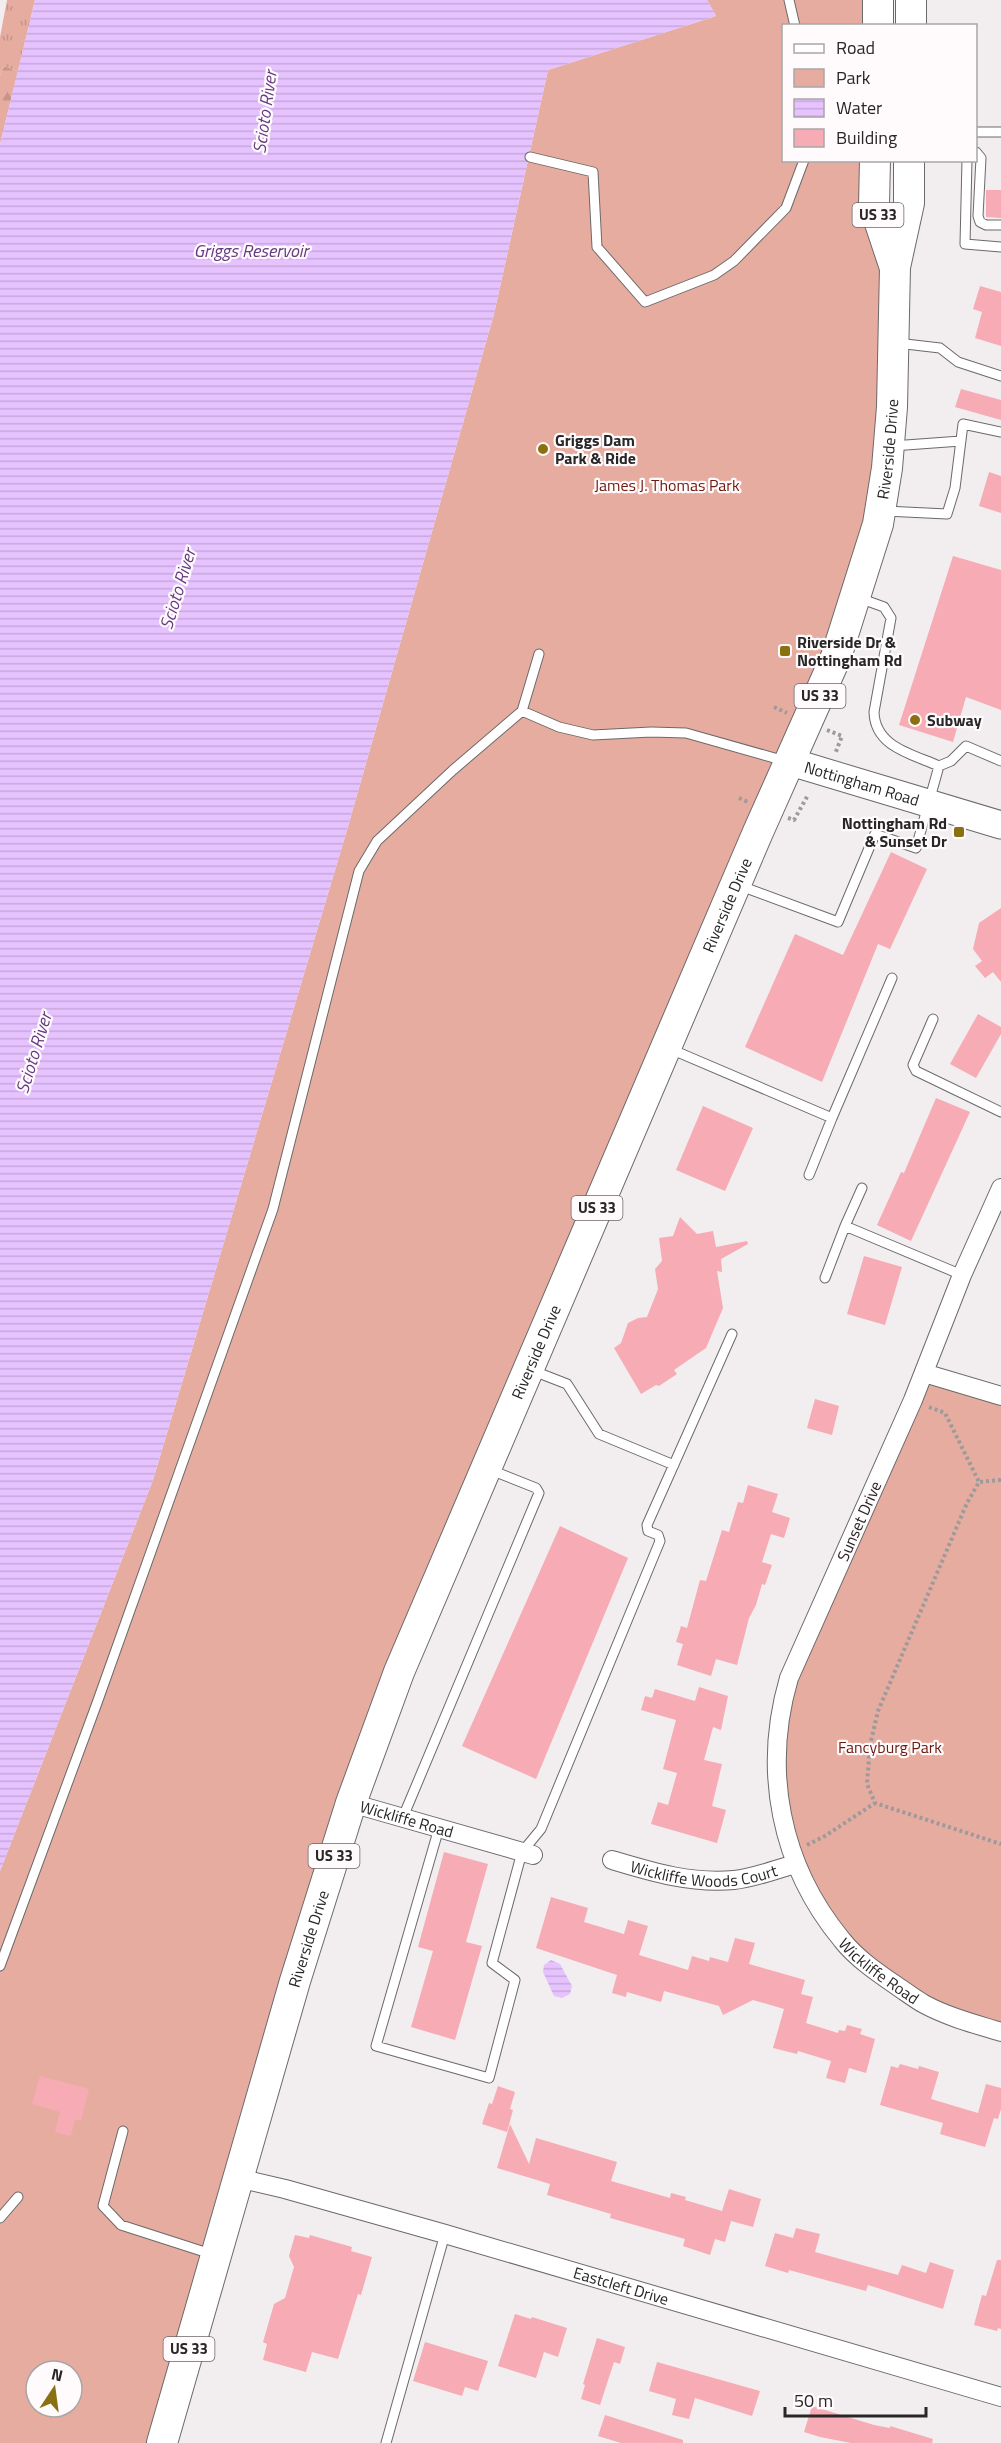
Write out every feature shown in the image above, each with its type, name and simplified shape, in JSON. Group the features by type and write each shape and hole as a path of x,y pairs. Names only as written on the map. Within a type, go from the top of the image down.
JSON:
{"main road":[{"path":"878,0 878,24"},
{"path":"911,0 911,24"},
{"name":"Riverside Drive","path":"875,162 874,205 895,267"},
{"name":"Riverside Drive","path":"162,2443 294,1981 351,1803 399,1672 736,884 836,657 856,597 880,510 889,446 895,267 909,203 909,162"}],"street":[{"name":"Nottingham Road","path":"791,762 1001,825"},
{"name":"Sunset Drive","path":"796,1864 788,1844 779,1806 778,1737 782,1702 789,1678 924,1373 962,1275 1001,1188"},
{"path":"924,1373 1001,1396"},
{"name":"Wickliffe Road","path":"351,1803 528,1854"},
{"name":"Wickliffe Woods Court","path":"612,1860 671,1876 702,1881 735,1880 796,1864"},
{"name":"Wickliffe Road","path":"796,1864 816,1903 842,1941 878,1973 924,2004 1001,2032"},
{"name":"Eastcleft Drive","path":"238,2178 445,2234 1001,2397"}],"lane":[{"path":"789,0 795,24"},
{"path":"977,132 1001,132"},
{"path":"977,154 981,158 978,216 980,222 986,225 1001,225"},
{"path":"530,157 593,172 597,247 645,302 714,275 734,261 786,208 803,162"},
{"path":"967,162 965,244 1001,247"},
{"path":"893,343 940,348 958,362 1001,376"},
{"path":"880,510 947,514 955,488 963,424 1001,432"},
{"path":"889,446 961,441"},
{"path":"856,597 884,607 891,618 874,712 874,725 894,747 939,766 951,761 966,746 1001,761"},
{"path":"0,1966 97,1703 273,1209 359,871 377,841 453,770 522,711 539,654"},
{"path":"522,711 559,727 593,735 686,733 791,762"},
{"path":"736,884 838,922 875,834 916,848 939,766"},
{"path":"809,1175 892,978"},
{"path":"933,1019 913,1065 916,1071 1001,1112"},
{"path":"666,1047 832,1118"},
{"path":"825,1278 862,1188"},
{"path":"845,1227 962,1275"},
{"path":"439,1828 376,2046 489,2078 515,1980 492,1963 528,1854 541,1829 660,1541 658,1535 648,1531 647,1525 732,1334"},
{"path":"529,1369 567,1384 599,1434 674,1465"},
{"path":"403,1817 539,1493 536,1488 487,1468"},
{"path":"123,2131 102,2206 121,2224 216,2256"},
{"path":"0,2218 18,2197"},
{"path":"386,2443 445,2234"}],"path":[{"path":"922,1404 945,1413 979,1482"},
{"path":"979,1482 1001,1480"},
{"path":"874,1803 867,1784 870,1745 878,1711 979,1482"},
{"path":"874,1803 1001,1844"},
{"path":"807,1845 825,1836 874,1803"}],"green space":[{"path":"7,0 35,0 18,71 3,66 0,76 0,37"},
{"name":"James J. Thomas Park","path":"707,0 864,0 863,24 782,24 782,162 861,162 893,343 878,524 399,1672 162,2443 0,2443 0,1871 153,1480 347,830 494,314 548,70 716,16"},
{"path":"3,66 18,71 0,144 0,76"},
{"name":"Fancyburg Park","path":"924,1373 1001,1396 1001,2032 924,2004 842,1941 788,1844 782,1702"}],"water":[{"name":"Griggs Reservoir","path":"35,0 707,0 716,16 548,70 494,314 347,830 153,1480 0,1871 0,144"},
{"path":"551,1960 560,1964 572,1986 570,1994 562,1998 554,1996 543,1972 544,1965"}],"building":[{"path":"986,190 1001,190 1001,218 986,217"},
{"path":"980,286 1001,292 1001,346 975,338 982,312 973,309"},
{"path":"961,389 1001,400 1001,420 955,407"},
{"path":"989,472 1001,476 1001,513 979,506"},
{"path":"953,556 1001,570 1001,710 966,697 953,742 899,725"},
{"path":"891,852 927,869 890,949 878,944 822,1082 745,1047 795,934 843,955"},
{"path":"1001,908 1001,982 993,972 985,978 975,966 982,961 973,949 979,923"},
{"path":"978,1014 1001,1027 1001,1034 976,1078 950,1064"},
{"path":"936,1098 970,1112 911,1241 877,1225 901,1172 904,1173"},
{"path":"703,1106 753,1128 725,1191 676,1170"},
{"path":"680,1217 697,1234 713,1231 716,1247 747,1241 748,1244 721,1259 722,1272 717,1271 723,1308 706,1348 674,1370 677,1374 641,1394 614,1348 621,1343 628,1323 647,1317 658,1289 655,1269 662,1261 659,1238 673,1236"},
{"path":"864,1256 902,1267 885,1325 847,1314"},
{"path":"815,1399 839,1406 832,1435 807,1428"},
{"path":"748,1485 778,1494 772,1512 790,1518 784,1538 771,1534 762,1562 772,1565 749,1618 737,1665 716,1659 711,1676 677,1665 683,1644 676,1642 681,1626 687,1628 700,1580 706,1581 722,1530 729,1532 738,1502 743,1503"},
{"path":"560,1526 628,1558 536,1779 462,1746"},
{"path":"699,1687 728,1696 721,1730 713,1727 704,1760 722,1764 712,1806 726,1810 717,1843 651,1824 658,1802 668,1805 677,1773 663,1769 676,1720 641,1710 645,1696 652,1698 655,1689 695,1701"},
{"path":"444,1852 488,1864 466,1942 482,1946 455,2040 411,2027 433,1951 418,1947"},
{"path":"551,1897 588,1908 584,1922 624,1934 628,1920 648,1926 639,1955 688,1970 692,1956 709,1961 710,1957 728,1962 735,1938 755,1943 749,1964 805,1980 801,1994 813,1997 806,2023 838,2033 839,2030 845,2031 847,2025 862,2029 860,2034 875,2039 866,2073 849,2068 845,2083 826,2078 831,2061 798,2051 797,2054 773,2048 784,2009 753,2000 723,2015 719,2006 664,1991 661,2002 627,1992 626,1997 612,1993 617,1975 536,1948"},
{"path":"900,2064 918,2069 919,2066 939,2072 931,2099 978,2113 986,2084 1001,2088 1001,2109 998,2119 994,2118 985,2147 940,2134 943,2123 880,2105 891,2066 898,2068"},
{"path":"40,2076 89,2089 81,2121 75,2119 71,2136 55,2132 60,2112 32,2104"},
{"path":"498,2086 515,2092 507,2132 482,2124"},
{"path":"510,2124 529,2164 536,2138 617,2162 611,2181 670,2198 671,2193 686,2197 685,2200 722,2211 729,2189 761,2199 753,2227 731,2221 725,2242 715,2239 710,2255 683,2246 685,2239 610,2218 611,2214 547,2195 550,2184 497,2168"},
{"path":"796,2228 820,2234 815,2252 898,2275 902,2265 926,2273 930,2262 954,2270 943,2309 868,2285 866,2291 789,2270 788,2273 765,2266 775,2233 793,2238"},
{"path":"295,2235 309,2238 310,2235 352,2247 351,2251 372,2257 338,2359 312,2352 306,2372 263,2360 267,2344 263,2342 274,2304 285,2298 294,2267 289,2256"},
{"path":"997,2260 1001,2260 1001,2329 998,2328 997,2331 974,2325 982,2295 986,2296"},
{"path":"515,2314 567,2328 558,2357 544,2352 536,2378 498,2366"},
{"path":"597,2338 625,2347 620,2364 614,2362 600,2405 581,2399 585,2385 583,2384"},
{"path":"425,2342 488,2361 478,2391 465,2387 462,2396 413,2381"},
{"path":"657,2362 760,2391 752,2416 695,2398 689,2419 672,2415 676,2399 649,2391"},
{"path":"812,2406 874,2425 890,2428 890,2426 933,2439 932,2443 851,2443 820,2437 804,2432"},
{"path":"605,2415 683,2440 683,2443 621,2443 598,2436"}],"place":[{"name":"Griggs Dam Park & Ride","path":"543,449"},
{"name":"Riverside Dr & Nottingham Rd","path":"785,651"},
{"name":"Subway","path":"915,720"},
{"name":"Nottingham Rd & Sunset Dr","path":"959,832"}],"water label":[{"name":"Scioto River","path":"265,112"},
{"name":"Scioto River","path":"178,589"},
{"name":"Scioto River","path":"34,1053"}]}
